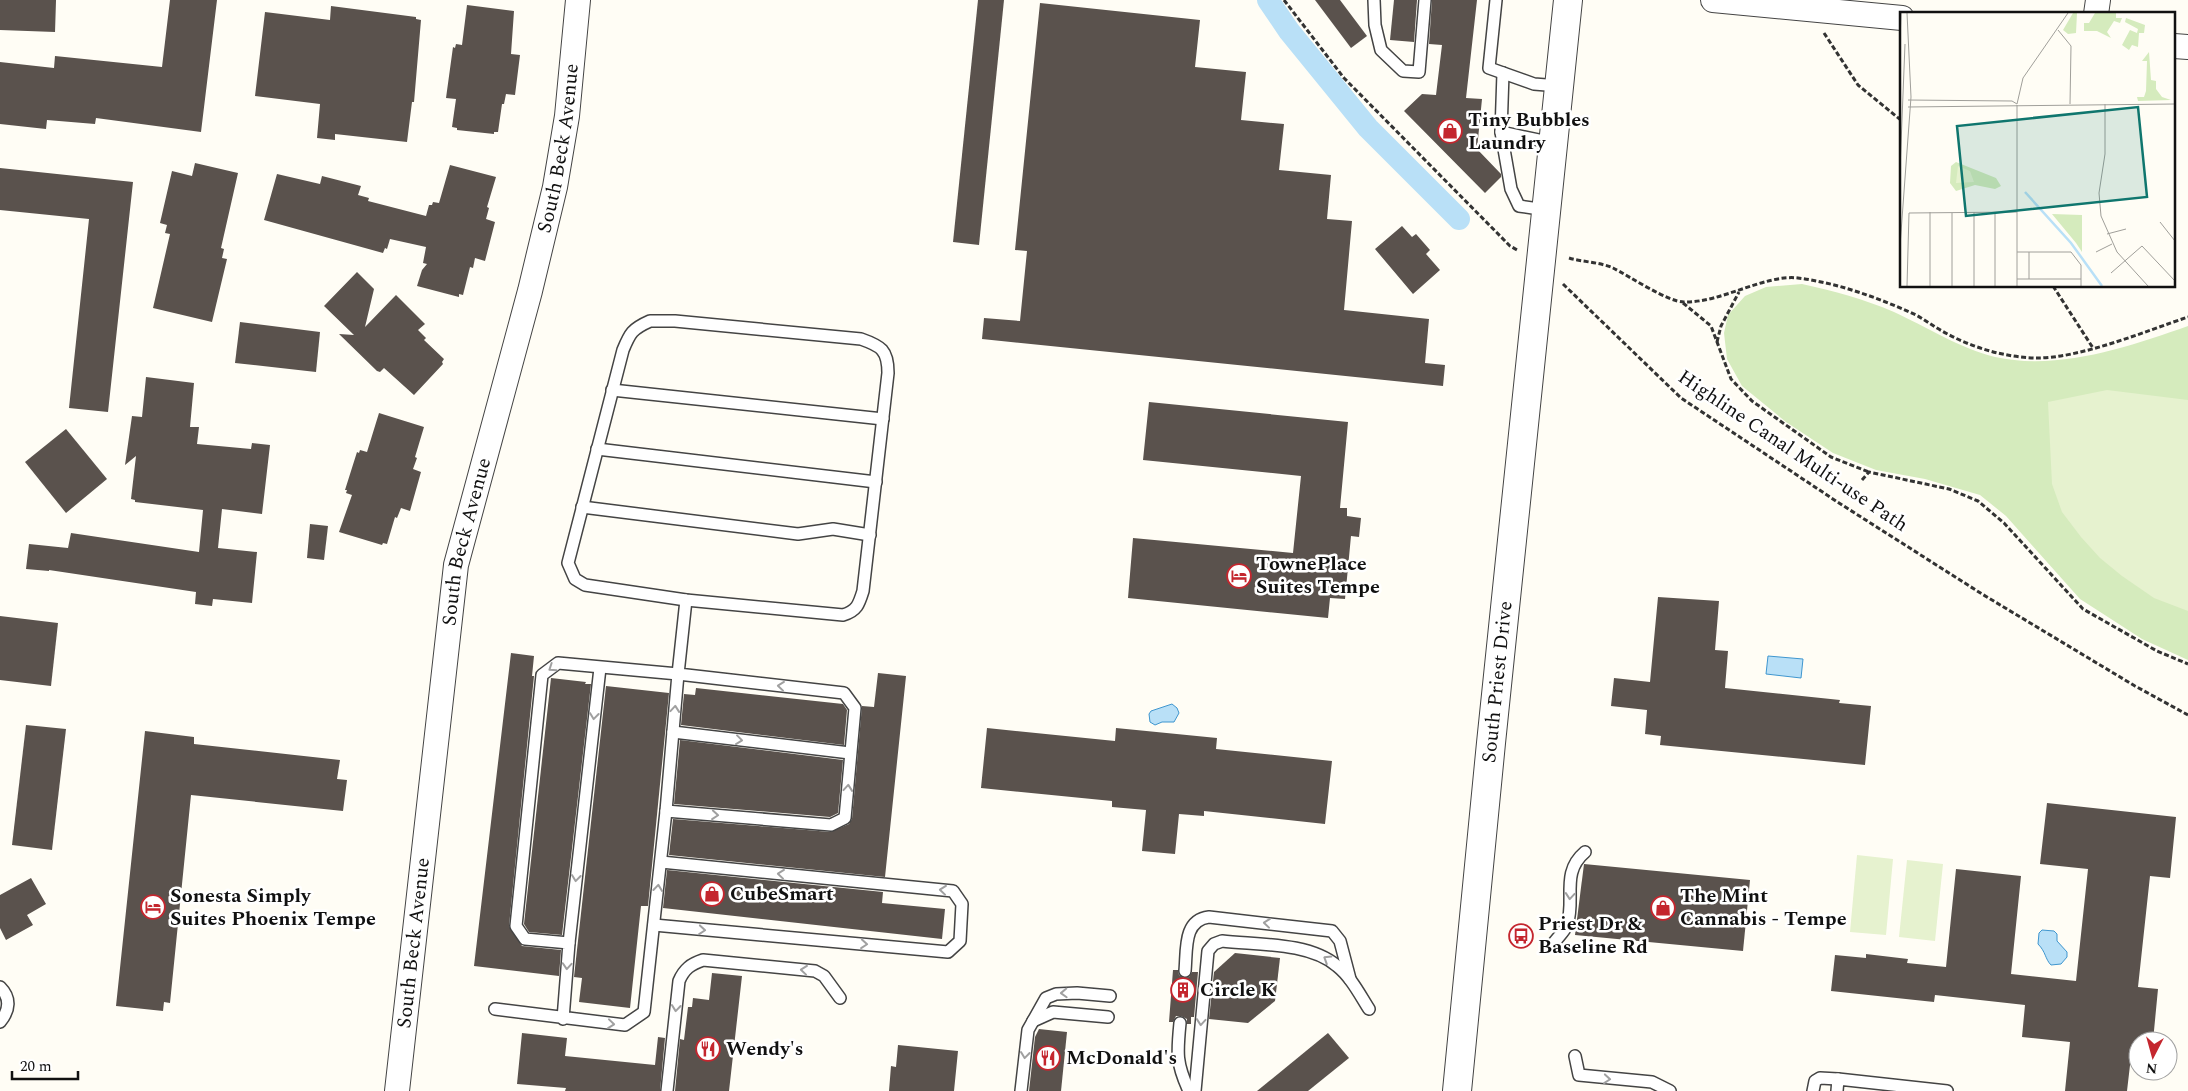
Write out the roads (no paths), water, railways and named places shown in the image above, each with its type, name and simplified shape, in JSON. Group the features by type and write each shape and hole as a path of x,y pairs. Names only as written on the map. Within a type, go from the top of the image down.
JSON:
{"street":[{"name":"South Beck Avenue","path":"397,1091 456,564 530,291 555,187 568,116 578,0"},
{"name":"South Priest Drive","path":"1457,1091 1491,742 1568,0"},
{"path":"1713,0 1814,10 1841,6 1900,18"}],"lane":[{"path":"1374,0 1375,25 1381,50 1403,71 1418,72 1425,0"},
{"path":"1496,0 1489,68 1534,84 1559,86"},
{"path":"1503,73 1502,132 1511,189 1519,206 1546,210"},
{"path":"1502,132 1553,143"},
{"path":"650,321 675,321 861,339 876,344 883,350 888,360 883,419 863,591 859,605 852,612 843,615 686,600 585,585 575,579 568,563 612,390 623,350 630,333 636,327 650,321"},
{"path":"612,390 883,419"},
{"path":"597,449 876,482"},
{"path":"582,508 798,534 833,529 870,535"},
{"path":"494,1009 563,1019 625,1025 644,1012 661,862 686,600"},
{"path":"568,944 525,939 516,926 542,675 558,663 678,674 844,693 855,708 845,818 831,825 666,811"},
{"path":"563,1019 568,944 600,668"},
{"path":"673,732 850,753"},
{"path":"1553,944 1567,926 1572,870 1575,860 1585,852"},
{"path":"654,925 948,952 960,941 962,904 953,892 661,862"},
{"path":"1185,971 1191,926 1199,918 1209,917 1332,931 1340,941 1350,980"},
{"path":"1195,1091 1208,951 1214,944 1222,941 1307,950 1324,956 1338,966 1370,1009"},
{"path":"667,1091 679,980 683,972 692,963 703,960 815,971 824,976 840,998"},
{"path":"0,987 6,994 8,1009 0,1022"},
{"path":"1021,1091 1028,1030 1046,998 1056,994 1077,993 1110,996"},
{"path":"1033,1021 1053,1012 1108,1018"},
{"path":"1180,1023 1177,1060 1179,1070 1189,1091"},
{"path":"1575,1056 1578,1075 1652,1082 1670,1091"},
{"path":"1813,1091 1815,1082 1820,1078 1838,1085 1946,1091"}],"water":[{"path":"1768,656 1803,659 1801,678 1766,674"},
{"path":"1172,704 1179,713 1174,722 1162,722 1155,725 1150,722 1149,714 1151,711"},
{"path":"2042,930 2054,931 2057,934 2057,941 2067,952 2067,957 2061,964 2051,965 2038,944 2039,933"}],"waterway":[{"path":"1268,0 1289,31 1368,128 1459,219"}],"place":[{"name":"Tiny Bubbles Laundry","path":"1450,131"},
{"name":"TownePlace Suites Tempe","path":"1239,576"},
{"name":"CubeSmart","path":"712,894"},
{"name":"Sonesta Simply Suites Phoenix Tempe","path":"153,907"},
{"name":"The Mint Cannabis - Tempe","path":"1663,908"},
{"name":"Priest Dr & Baseline Rd","path":"1521,936"},
{"name":"Circle K","path":"1183,990"},
{"name":"Wendy's","path":"708,1049"},
{"name":"McDonald's","path":"1048,1058"}]}
